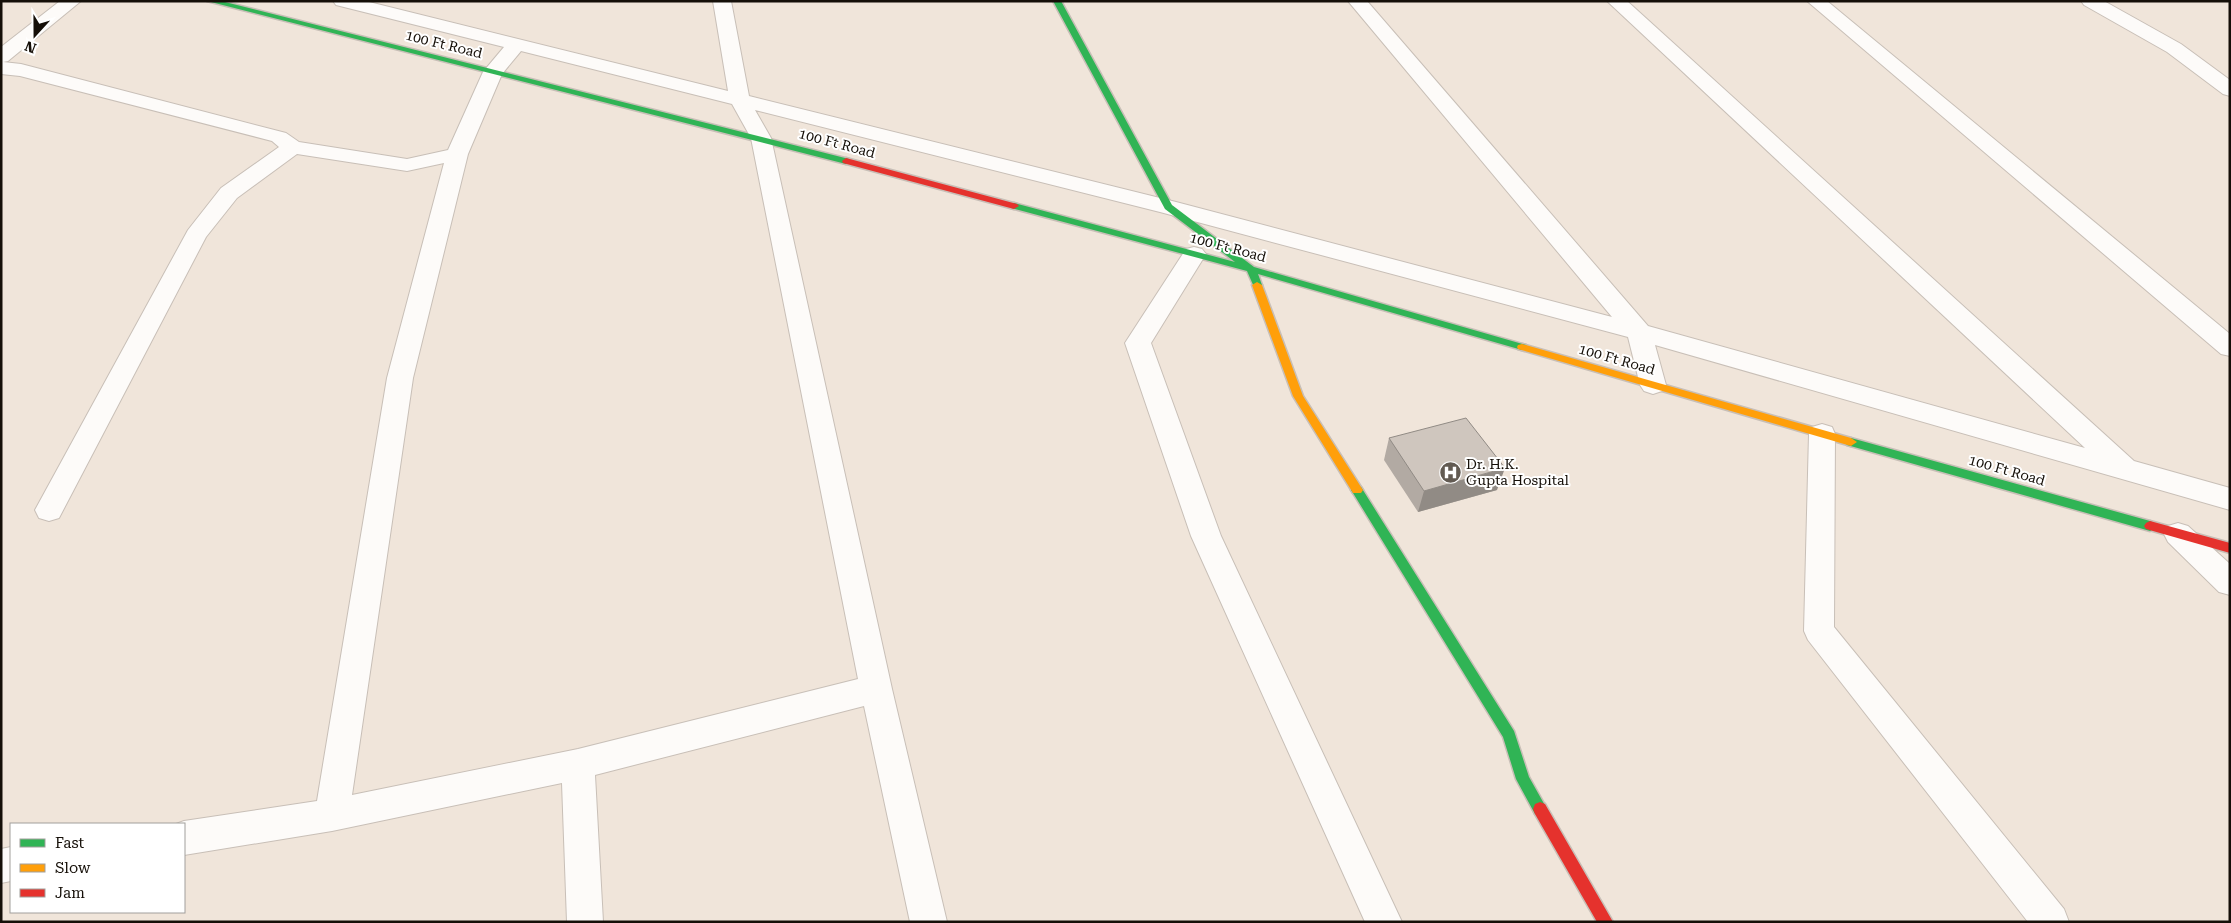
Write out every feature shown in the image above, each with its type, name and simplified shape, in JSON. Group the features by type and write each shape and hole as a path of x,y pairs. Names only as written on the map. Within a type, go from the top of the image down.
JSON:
{"street":[{"path":"1,57 72,1"},
{"name":"100 Ft Road","path":"211,1 761,138 1251,269 1653,386 2230,548"},
{"path":"342,1 1168,207 1639,332 2230,499"},
{"path":"722,1 740,101 761,138 876,689 929,922"},
{"path":"1057,1 1168,207 1251,269 1298,396 1508,735 1523,779 1606,922"},
{"path":"1357,1 1639,332 1653,386"},
{"path":"1616,1 2126,470"},
{"path":"1816,1 2230,348"},
{"path":"2090,1 2174,48 2230,90"},
{"path":"332,815 400,378 457,154 493,72 516,45"},
{"path":"1,68 22,70 279,138 293,147 407,165 457,154"},
{"path":"49,510 196,235 228,193 293,147"},
{"path":"1194,254 1138,342 1206,536 1384,922"},
{"path":"1822,434 1819,631 2051,922"},
{"path":"2178,534 2230,583"},
{"path":"185,838 332,815 578,764 876,689"},
{"path":"578,764 585,922"}],"building":[{"path":"1466,418 1505,468 1424,491 1389,438"}],"traffic: fast":[{"path":"211,1 846,161"},
{"path":"1057,1 1168,207 1251,269 1257,285"},
{"path":"1014,206 1251,269 1522,347"},
{"path":"1851,442 2150,526"},
{"path":"1357,490 1509,735 1523,779 1540,809"}],"traffic: slow":[{"path":"1257,285 1298,396 1357,490"},
{"path":"1522,347 1851,442"}],"traffic: jam":[{"path":"846,161 1014,206"},
{"path":"2150,526 2230,548"},
{"path":"1540,809 1606,922"}],"place":[{"name":"Dr. H.K. Gupta Hospital","path":"1450,472"}]}
